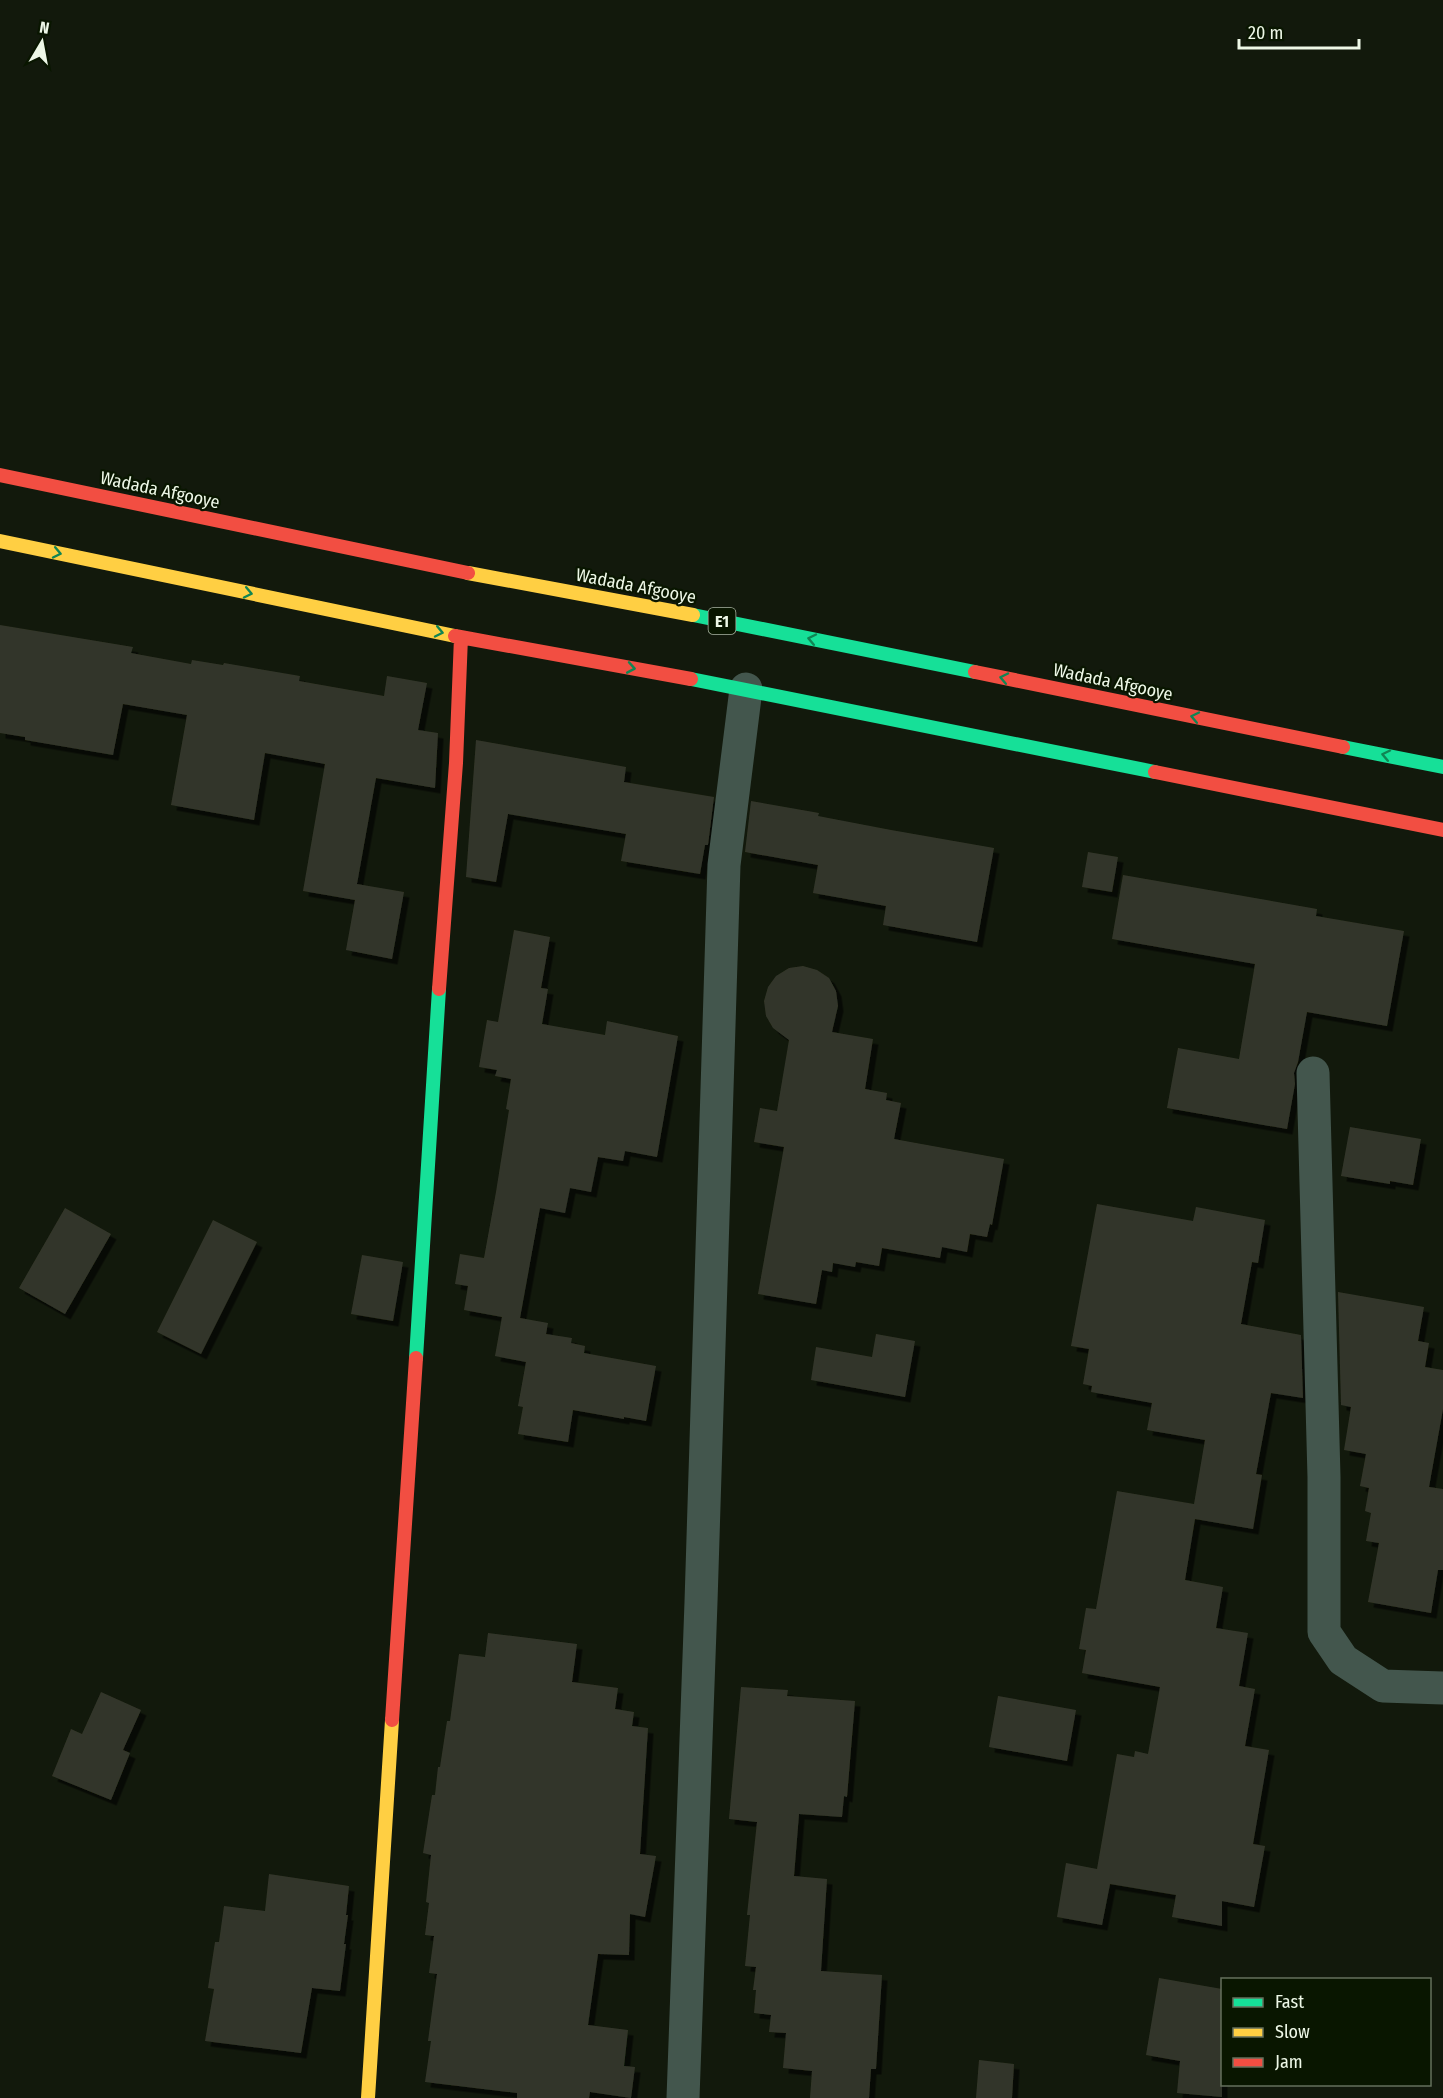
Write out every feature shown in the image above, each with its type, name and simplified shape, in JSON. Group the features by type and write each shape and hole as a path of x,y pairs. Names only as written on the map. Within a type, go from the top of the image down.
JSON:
{"main road":[{"name":"Wadada Afgooye","path":"0,476 476,575 756,627 1443,767"},
{"path":"0,541 461,637 746,689 1443,830"},
{"path":"368,2098 438,1008 456,763 461,637"}],"street":[{"path":"683,2098 702,1590 724,864 746,689"},
{"path":"1313,1072 1324,1477 1324,1632 1343,1660 1383,1686 1443,1688"}],"building":[{"path":"0,625 133,647 131,653 191,664 192,660 223,665 224,663 300,676 299,681 384,696 387,676 427,683 418,730 438,733 435,788 376,778 357,884 404,892 392,959 346,950 355,900 303,891 325,764 265,753 254,820 171,805 187,715 123,704 113,755 25,740 25,737 0,733"},
{"path":"476,740 626,767 624,782 714,797 708,845 705,845 700,874 621,861 626,834 508,814 496,882 466,877"},
{"path":"751,801 819,813 818,816 994,848 977,942 883,925 886,906 813,893 818,865 745,852"},
{"path":"1088,852 1118,857 1112,892 1082,887"},
{"path":"1123,875 1317,909 1316,916 1404,931 1387,1026 1307,1012 1294,1073 1295,1084 1287,1129 1167,1108 1178,1048 1239,1059 1255,964 1112,939"},
{"path":"514,930 550,937 541,988 548,989 542,1024 605,1035 607,1021 678,1036 657,1157 625,1151 623,1161 598,1157 591,1192 570,1188 565,1213 540,1208 520,1318 548,1323 546,1334 572,1338 571,1343 585,1346 584,1353 656,1366 646,1421 573,1410 568,1442 518,1434 523,1407 518,1406 526,1362 495,1356 502,1317 464,1310 468,1286 455,1284 460,1254 484,1258 496,1192 509,1110 506,1109 511,1079 495,1076 497,1070 479,1067 487,1020 498,1022"},
{"path":"803,966 817,970 829,978 836,991 838,1006 832,1032 873,1039 865,1089 887,1093 886,1100 901,1103 894,1139 1004,1159 992,1225 990,1224 987,1237 970,1234 967,1252 942,1247 940,1258 882,1248 879,1266 856,1262 855,1267 833,1263 832,1272 822,1270 816,1304 758,1294 784,1147 754,1142 760,1108 777,1111 789,1040 773,1028 766,1016 764,1001 768,987 776,976 789,968"},
{"path":"1350,1127 1421,1139 1413,1185 1390,1181 1390,1184 1341,1176"},
{"path":"1097,1204 1193,1221 1196,1207 1265,1220 1258,1263 1252,1262 1241,1324 1301,1335 1303,1398 1271,1393 1256,1474 1262,1475 1253,1529 1195,1519 1185,1580 1223,1587 1216,1628 1248,1633 1239,1686 1255,1689 1245,1746 1269,1750 1253,1844 1265,1846 1254,1907 1222,1901 1222,1926 1172,1917 1176,1895 1110,1884 1102,1925 1057,1917 1066,1863 1097,1869 1117,1754 1134,1757 1135,1751 1148,1754 1160,1687 1082,1673 1086,1650 1079,1649 1086,1608 1096,1609 1117,1491 1194,1504 1205,1440 1147,1430 1152,1403 1091,1392 1092,1386 1083,1384 1089,1349 1071,1346"},
{"path":"65,1208 111,1234 65,1314 19,1288"},
{"path":"213,1220 257,1242 201,1354 157,1332"},
{"path":"362,1255 403,1262 393,1321 351,1314"},
{"path":"1338,1292 1424,1307 1418,1341 1429,1343 1425,1367 1443,1370 1443,1409 1429,1487 1443,1489 1443,1570 1438,1570 1431,1613 1368,1602 1379,1543 1366,1541 1371,1513 1365,1511 1369,1488 1360,1486 1366,1454 1344,1450 1351,1407 1341,1405"},
{"path":"876,1334 915,1341 905,1397 811,1380 816,1347 872,1357"},
{"path":"488,1633 577,1644 572,1682 618,1688 615,1709 634,1712 632,1726 648,1728 640,1854 656,1856 645,1917 630,1914 629,1955 598,1954 588,2025 628,2030 624,2066 635,2067 631,2098 590,2092 589,2098 517,2098 517,2093 425,2082 437,1974 429,1973 434,1936 425,1935 431,1855 423,1853 447,1721 450,1721 459,1654 485,1657"},
{"path":"741,1687 788,1690 787,1696 855,1701 847,1797 844,1796 842,1817 799,1814 794,1876 827,1879 821,1971 882,1975 876,2069 871,2069 869,2098 810,2098 812,2071 783,2068 786,2033 769,2032 771,2015 754,2013 756,1990 753,1990 756,1967 745,1966 750,1915 747,1915 757,1822 729,1819"},
{"path":"101,1692 141,1710 123,1750 130,1753 111,1800 52,1776 71,1729 82,1734"},
{"path":"998,1696 1076,1710 1067,1761 989,1747"},
{"path":"269,1874 349,1886 344,1944 346,1944 340,1991 312,1988 301,2053 205,2041 214,1989 208,1988 215,1942 219,1942 224,1906 265,1911"},
{"path":"1159,1978 1221,1989 1222,2097 1177,2093 1180,2061 1146,2055"},
{"path":"979,2060 1014,2064 1012,2098 976,2098"}],"traffic: fast":[{"path":"693,615 975,672"},
{"path":"691,679 1155,772"},
{"path":"1343,747 1443,767"},
{"path":"416,1358 439,989"}],"traffic: slow":[{"path":"0,541 455,636"},
{"path":"468,573 693,615"},
{"path":"368,2098 392,1720"}],"traffic: jam":[{"path":"0,475 468,573"},
{"path":"455,636 691,679"},
{"path":"439,989 456,763 461,637"},
{"path":"975,672 1343,747"},
{"path":"1155,772 1443,830"},
{"path":"392,1720 416,1358"}]}
